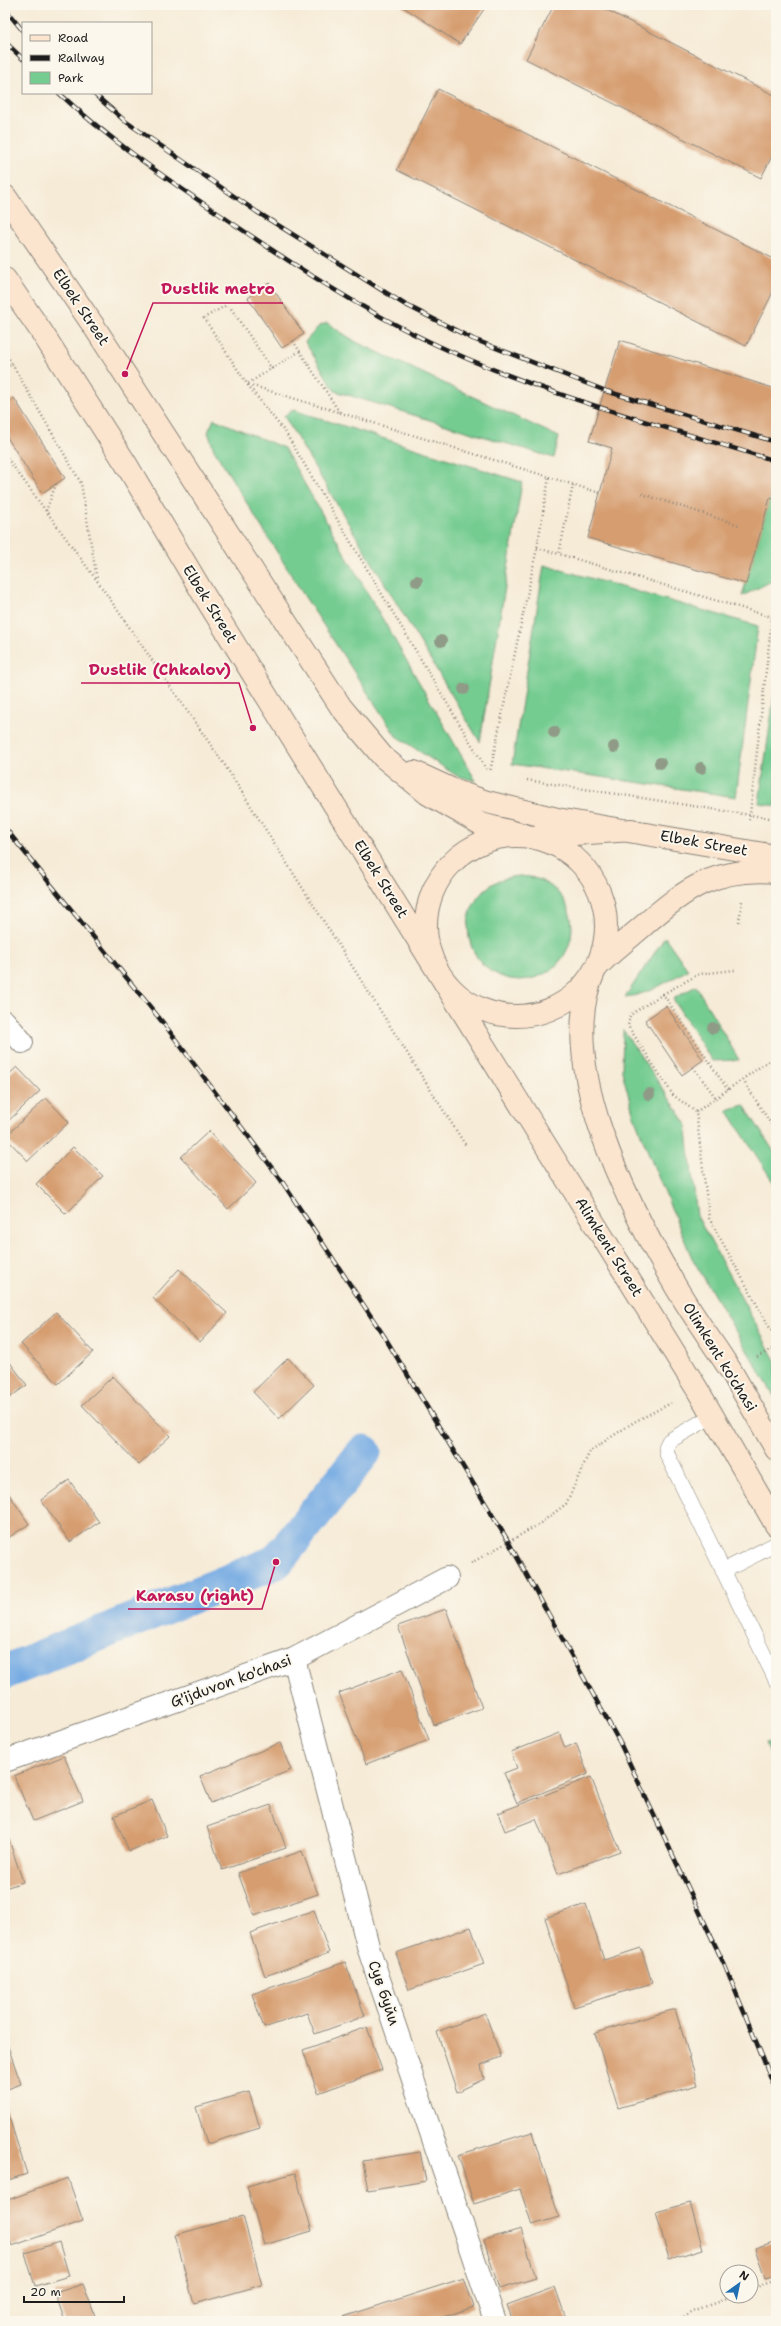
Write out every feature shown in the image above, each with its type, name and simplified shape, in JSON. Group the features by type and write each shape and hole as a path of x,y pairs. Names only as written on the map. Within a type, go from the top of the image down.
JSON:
{"main road":[{"name":"Elbek Street","path":"5,196 95,328 341,707 383,757 428,794 455,811 481,824 532,837 632,830"},
{"name":"Elbek Street","path":"5,280 41,332 126,464 207,600 438,970"},
{"name":"Elbek Street","path":"383,757 453,790 487,802 557,819 632,830 776,856"},
{"path":"516,836 532,837 552,844 570,855 590,875 597,887 605,915 606,929 601,957 594,970 578,991 556,1006 543,1012 517,1016 496,1013 477,1006 455,991 438,970 427,941 428,910 435,888 447,868 465,852 485,841 516,836"},
{"name":"Elbek Street","path":"594,970 663,908 694,887 719,876 734,872 776,872"},
{"name":"Alimkent Street","path":"438,970 712,1416 776,1525"},
{"path":"594,970 586,1002 583,1044 590,1094 604,1138 634,1209 676,1287 730,1370 776,1449"}],"street":[{"path":"5,1022 22,1042"},
{"name":"G'ijduvon ko'chasi","path":"5,1761 294,1659 447,1578"},
{"name":"Сув буйи","path":"294,1659 369,1950 495,2321"}],"lane":[{"path":"712,1416 669,1441 666,1447 667,1454 776,1680"},
{"path":"723,1572 776,1544"}],"path":[{"path":"272,369 230,306 225,306 204,318 248,384 285,432 489,774"},
{"path":"293,341 340,413"},
{"path":"248,384 300,351"},
{"path":"5,352 81,483 98,582"},
{"path":"5,369 12,364"},
{"path":"248,384 600,493"},
{"path":"5,455 98,582 226,767 466,1146"},
{"path":"489,774 537,548 549,477"},
{"path":"46,511 56,484"},
{"path":"559,554 573,485"},
{"path":"642,494 739,525"},
{"path":"537,548 776,619"},
{"path":"747,850 749,815 772,617 776,604"},
{"path":"489,774 497,775"},
{"path":"521,779 776,819"},
{"path":"736,970 698,974 630,1015 628,1026 674,1095 696,1112 709,1218 776,1339"},
{"path":"663,994 728,1090"},
{"path":"696,1112 774,1057"},
{"path":"693,1067 716,1098"},
{"path":"743,1080 776,1132"},
{"path":"772,1260 776,1258"},
{"path":"752,1359 776,1347"},
{"path":"447,1578 508,1541 538,1526 566,1504 590,1451 634,1422 676,1400"},
{"path":"759,2287 776,2280"},
{"path":"677,2321 693,2311 719,2301"}],"green space":[{"path":"327,323 356,342 559,437 554,458 335,391 305,342 319,326"},
{"path":"293,410 522,482 480,742 284,416"},
{"path":"214,419 284,448 476,781 457,776 396,736 303,594 214,450 208,432"},
{"path":"770,498 776,500 776,579 742,596"},
{"path":"544,565 758,626 736,797 512,764"},
{"path":"776,682 776,806 759,803"},
{"path":"520,876 540,880 557,891 568,908 572,928 568,948 557,965 540,976 520,980 500,976 483,965 472,948 468,928 472,908 483,891 500,880"},
{"path":"665,937 688,970 650,990 625,997"},
{"path":"696,986 739,1060 712,1061 673,999"},
{"path":"623,1030 686,1123 697,1216 776,1362 776,1399 692,1258 652,1162 634,1116 622,1071"},
{"path":"744,1105 776,1155 776,1186 727,1110"},
{"path":"776,1740 776,1768 766,1743"}],"building":[{"path":"400,5 487,5 460,44"},
{"path":"554,5 597,5 776,96 776,148 761,178 526,59"},
{"path":"438,89 776,260 776,286 746,346 397,170"},
{"path":"269,283 304,334 282,348 248,298"},
{"path":"620,340 776,389 776,500 770,498 746,584 588,538 612,448 589,441"},
{"path":"14,398 65,478 42,493 5,434 5,404"},
{"path":"666,1006 703,1060 682,1075 645,1020"},
{"path":"17,1067 40,1091 5,1124 5,1078"},
{"path":"46,1098 69,1122 28,1161 5,1137"},
{"path":"209,1131 256,1183 228,1209 181,1157"},
{"path":"73,1147 103,1176 66,1214 36,1184"},
{"path":"179,1269 227,1313 200,1342 153,1298"},
{"path":"56,1312 93,1352 58,1384 21,1344"},
{"path":"5,1356 27,1385 5,1401"},
{"path":"288,1358 314,1385 279,1419 253,1392"},
{"path":"113,1376 170,1436 139,1465 82,1405"},
{"path":"69,1480 99,1522 70,1542 41,1500"},
{"path":"5,1488 29,1524 5,1540"},
{"path":"446,1609 482,1708 434,1725 398,1626"},
{"path":"402,1669 429,1740 366,1764 339,1693"},
{"path":"559,1733 565,1748 576,1743 588,1774 517,1803 504,1773 517,1768 511,1752"},
{"path":"280,1743 291,1770 211,1803 200,1776"},
{"path":"64,1756 83,1801 33,1821 14,1776"},
{"path":"591,1777 620,1851 558,1874 536,1819 505,1831 498,1813"},
{"path":"152,1800 167,1836 129,1851 114,1816"},
{"path":"271,1805 286,1848 222,1870 207,1827"},
{"path":"7,1834 23,1882 5,1888 5,1835"},
{"path":"302,1851 318,1894 254,1916 238,1873"},
{"path":"586,1904 604,1960 641,1948 652,1983 574,2007 545,1918"},
{"path":"314,1910 329,1953 265,1976 250,1933"},
{"path":"471,1927 484,1964 409,1990 396,1953"},
{"path":"345,1962 365,2016 315,2034 307,2013 264,2028 252,1994"},
{"path":"675,2009 698,2085 618,2108 595,2033"},
{"path":"485,2013 501,2057 481,2065 484,2079 457,2092 437,2032"},
{"path":"367,2027 382,2070 318,2093 303,2050"},
{"path":"5,2038 21,2084 5,2090"},
{"path":"249,2092 260,2128 207,2144 196,2107"},
{"path":"5,2105 27,2174 5,2181"},
{"path":"532,2132 559,2217 532,2225 520,2189 474,2204 458,2155"},
{"path":"420,2152 426,2181 368,2191 363,2161"},
{"path":"295,2173 312,2231 264,2245 247,2186"},
{"path":"68,2178 83,2221 12,2246 5,2228 5,2201"},
{"path":"690,2203 703,2249 669,2259 656,2212"},
{"path":"243,2216 262,2285 194,2304 175,2235"},
{"path":"521,2229 536,2278 499,2289 484,2240"},
{"path":"776,2241 776,2276 765,2279 755,2248"},
{"path":"59,2242 69,2276 35,2286 25,2253"},
{"path":"464,2278 474,2307 431,2321 344,2321 343,2317"},
{"path":"83,2284 97,2321 65,2321 55,2293"},
{"path":"555,2287 567,2321 513,2321 507,2305"}],"waterway":[{"path":"5,1672 276,1562 364,1452"}],"railway":[{"path":"5,9 22,30"},
{"path":"5,42 22,58"},
{"path":"60,94 96,125 136,156 270,248 347,298 428,341 470,360 556,393 776,461"},
{"path":"94,94 125,121 257,212 404,304 473,339 606,391 776,442"},
{"path":"5,828 164,1024 281,1180 384,1336 508,1541 620,1743 725,1966 776,2090"}],"place":[{"name":"Dustlik metro","path":"125,374"},
{"name":"Dustlik (Chkalov)","path":"253,728"},
{"name":"Karasu (right)","path":"276,1562"}]}
